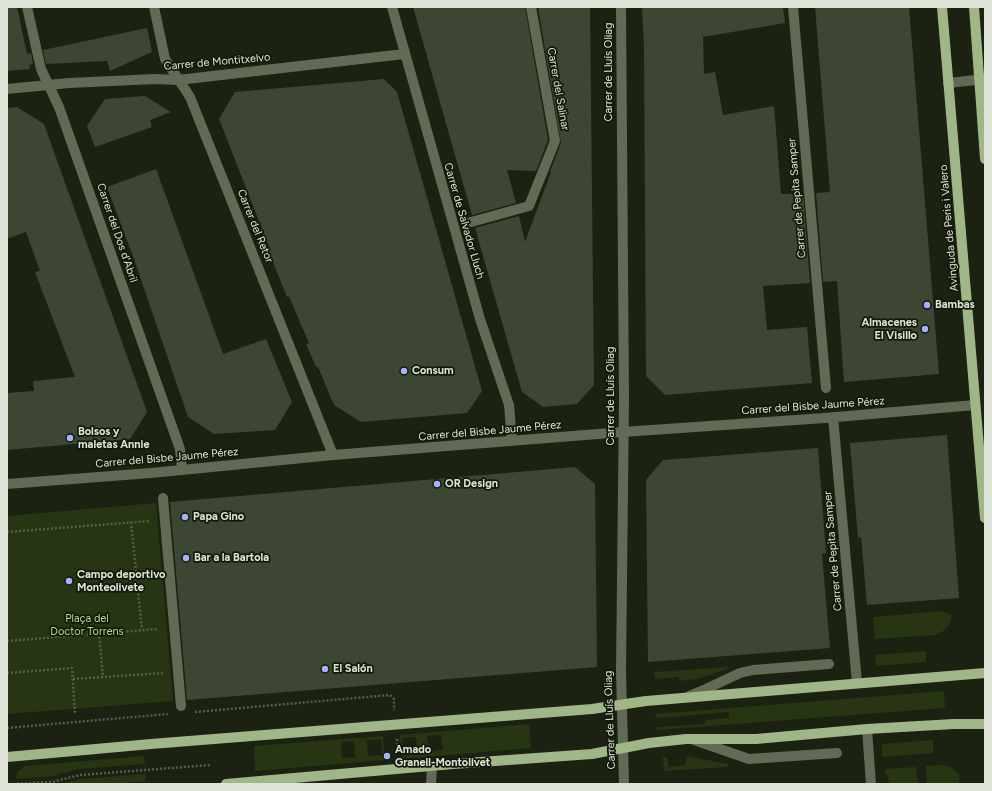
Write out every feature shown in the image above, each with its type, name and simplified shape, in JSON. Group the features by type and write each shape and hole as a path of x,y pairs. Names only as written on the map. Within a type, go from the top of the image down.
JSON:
{"main road":[{"name":"Avinguda de Peris i Valero","path":"942,7 985,518"},
{"path":"974,7 982,79 985,159"},
{"path":"7,757 592,709 646,701 857,683 985,674"},
{"path":"226,784 592,754 648,742 686,739 756,739 867,729 954,724 985,724"}],"street":[{"name":"Carrer del Dos d'Abril","path":"27,7 41,69 62,114 180,449 182,469"},
{"name":"Carrer del Retor","path":"154,7 166,59 190,98 333,455"},
{"name":"Carrer de Salvador Lluch","path":"392,7 404,54 480,319 509,405 512,441"},
{"name":"Carrer del Salinar","path":"471,222 529,206 556,141 531,7"},
{"name":"Carrer de Lluís Oliag","path":"621,7 624,432 621,672 624,784"},
{"name":"Carrer de Pepita Samper","path":"793,7 826,388"},
{"name":"Carrer de Montitxelvo","path":"7,89 155,79 178,80 404,54"},
{"path":"948,83 982,79"},
{"name":"Carrer del Bisbe Jaume Pérez","path":"7,484 151,473 333,455 975,405"},
{"name":"Carrer de Pepita Samper","path":"833,417 857,683"},
{"path":"163,498 178,672 185,709"},
{"path":"682,698 706,689 740,673 753,670 829,664"},
{"path":"867,729 871,784"},
{"path":"686,739 701,742 749,760 837,753"},
{"path":"431,784 432,766"}],"path":[{"path":"7,532 165,519"},
{"path":"131,522 142,630"},
{"path":"7,641 174,627"},
{"path":"99,633 102,677"},
{"path":"7,673 72,668 75,714"},
{"path":"73,679 178,672"},
{"path":"185,709 390,695 394,699 395,715"},
{"path":"7,728 173,714"},
{"path":"396,734 399,760"},
{"path":"13,784 52,782 80,775 210,765"}],"green space":[{"name":"Plaça del Doctor Torrens","path":"156,503 173,701 7,714 7,516"},
{"path":"942,611 951,615 952,618 948,627 936,635 875,639 873,617"},
{"path":"926,651 926,662 876,666 875,655"},
{"path":"731,667 697,679 679,681 679,677 655,679 654,672"},
{"path":"944,691 945,708 657,730 657,727 705,724 705,720 729,718 729,712 656,718 655,714"},
{"path":"529,724 531,748 402,759 400,735","holes":["441,734 443,750 429,751 427,736","416,737 417,753 404,754 402,738"]},
{"path":"383,736 385,760 255,771 254,746","holes":["381,739 382,755 368,756 367,740","354,741 355,757 342,758 341,742"]},
{"path":"933,740 933,753 882,757 882,744"},
{"path":"144,756 145,764 79,769 52,776 16,779 17,772 25,766"},
{"path":"686,756 728,764 728,767 664,771 663,757 667,757 669,767 686,765"},
{"path":"943,765 950,767 958,773 960,778 958,784 927,784 926,766"},
{"path":"916,767 918,784 890,784 884,769"},
{"path":"145,774 146,781 110,784 62,784 80,779"}],"building":[{"path":"7,7 17,7 27,54 31,53 33,64 29,65 30,69 7,71"},
{"path":"413,7 525,7 548,140 536,171 507,170 516,203 472,215"},
{"path":"538,7 590,7 594,385 577,404 543,407 522,392 475,228 519,216 525,242 561,143"},
{"path":"642,7 783,7 785,23 703,37 704,74 715,72 723,115 774,106 781,194 803,194 810,283 763,286 767,330 807,327 812,383 665,395 646,376 644,48"},
{"path":"815,7 909,7 939,374 844,382 837,281 823,282 816,193 830,192"},
{"path":"147,28 152,52 110,71 107,61 46,64 43,50"},
{"path":"384,79 397,92 482,391 467,413 361,422 334,405 318,367 316,367 306,344 309,343 289,296 287,297 268,250 270,249 219,119 235,92"},
{"path":"145,96 171,112 150,120 152,127 95,147 87,126 105,99"},
{"path":"17,107 44,124 147,412 130,439 7,450 7,393 34,391 33,381 75,377 35,272 40,271 26,232 7,239 7,108"},
{"path":"156,169 223,354 266,339 292,402 275,430 214,434 188,417 134,259 107,187"},
{"path":"947,435 959,598 867,605 861,537 858,538 850,443"},
{"path":"818,448 826,553 822,554 830,648 648,662 646,480 663,460"},
{"path":"575,467 595,484 597,667 187,700 170,502"}],"place":[{"name":"Bambas","path":"927,305"},
{"name":"Almacenes El Visillo","path":"925,329"},
{"name":"Consum","path":"404,371"},
{"name":"Bolsos y maletas Annie","path":"70,438"},
{"name":"OR Design","path":"437,484"},
{"name":"Papa Gino","path":"185,517"},
{"name":"Bar a la Bartola","path":"186,558"},
{"name":"Campo deportivo Monteolivete","path":"69,581"},
{"name":"El Salón","path":"325,669"},
{"name":"Amado Granell-Montolivet","path":"387,756"}]}
